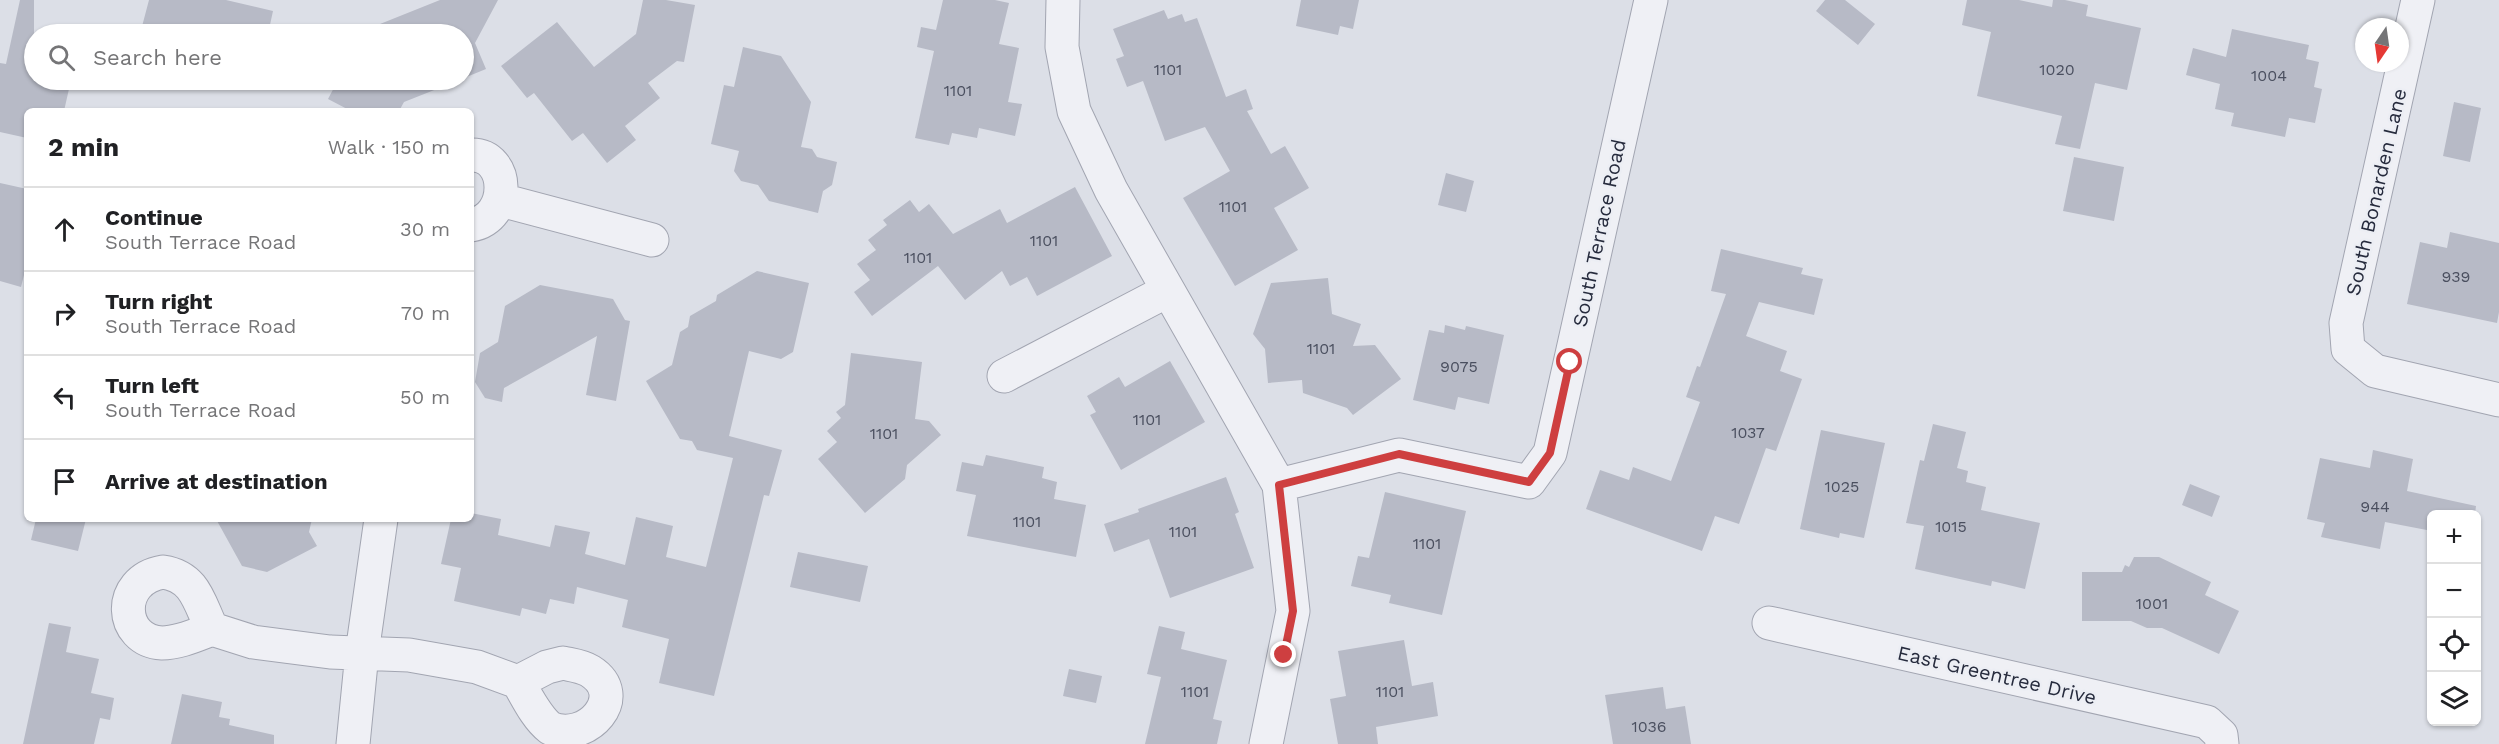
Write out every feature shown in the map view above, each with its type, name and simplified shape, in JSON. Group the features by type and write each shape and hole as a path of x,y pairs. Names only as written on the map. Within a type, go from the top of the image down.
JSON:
{"street":[{"path":"1063,0 1062,47 1074,111 1111,190 1279,485 1293,611 1266,744"},
{"name":"South Terrace Road","path":"1279,485 1399,454 1529,482 1550,453 1650,0"},
{"name":"South Bonarden Lane","path":"2418,0 2346,323 2348,349 2375,371 2499,400"},
{"path":"474,156 486,160 494,167 502,184 501,200 489,218 474,224"},
{"path":"501,200 652,240"},
{"path":"1004,376 1167,291"},
{"path":"353,744 362,653 381,522"},
{"name":"East Greentree Drive","path":"1769,622 2207,722 2221,740"},
{"path":"212,629 253,642 330,652 409,655 477,667 518,682"}],"building":[{"path":"20,0 34,0 34,24 24,24 24,90 69,90 65,108 24,108 24,137 0,132 0,63 6,64"},
{"path":"149,0 226,0 273,11 270,24 143,24"},
{"path":"440,0 498,0 475,43 486,69 474,74 474,24 380,24"},
{"path":"643,0 666,0 695,5 684,62 677,61 648,83 660,98 625,126 636,140 607,163 583,133 572,141 534,93 527,98 501,66 557,22 594,67 636,34"},
{"path":"943,0 995,0 1009,3 999,44 1019,48 1008,102 1022,104 1015,136 979,128 977,138 952,133 949,145 915,138 934,51 917,47 921,27 936,30"},
{"path":"1301,0 1359,0 1353,29 1340,26 1338,35 1296,26"},
{"path":"1825,0 1845,0 1875,24 1858,45 1816,11"},
{"path":"1967,0 2019,0 2052,7 2053,0 2065,0 2088,5 2086,16 2141,28 2127,90 2095,83 2080,149 2055,144 2062,116 1977,96 1991,32 1962,25"},
{"path":"1164,10 1168,19 1182,14 1185,22 1197,18 1226,97 1246,89 1253,109 1247,111 1271,154 1285,146 1309,188 1274,208 1298,250 1235,286 1183,198 1230,171 1205,127 1165,141 1143,81 1127,87 1116,59 1124,56 1113,29"},
{"path":"2232,29 2309,45 2306,59 2319,62 2314,87 2322,89 2315,123 2289,118 2285,137 2231,126 2234,113 2215,109 2220,84 2186,75 2193,48 2226,57"},
{"path":"743,47 781,56 811,102 801,147 812,149 817,157 837,162 832,185 823,191 818,213 769,201 758,185 741,181 734,171 739,151 711,144 724,85 734,87"},
{"path":"333,90 434,90 404,102 401,108 345,108 328,99"},
{"path":"2454,102 2481,108 2470,162 2443,156"},
{"path":"2074,157 2124,167 2114,221 2063,211"},
{"path":"1446,173 1474,181 1466,212 1438,205"},
{"path":"0,183 24,188 24,275 21,287 0,281"},
{"path":"1075,187 1112,256 1037,296 1027,277 1010,286 1002,271 965,300 938,266 872,316 854,292 870,280 857,264 876,250 868,240 887,225 883,220 910,200 919,212 929,204 953,234 1000,209 1007,223"},
{"path":"2450,232 2499,243 2497,323 2407,304 2420,242 2447,248"},
{"path":"1721,249 1803,268 1801,274 1823,279 1814,315 1759,302 1746,336 1787,351 1780,371 1802,379 1776,451 1766,448 1739,524 1715,516 1702,551 1586,509 1600,470 1629,480 1633,467 1671,481 1700,402 1686,397 1697,366 1700,367 1726,294 1711,291"},
{"path":"757,271 809,283 793,352 781,359 749,351 729,436 782,450 769,496 764,495 714,696 659,683 669,639 622,627 628,600 577,587 574,604 550,599 546,614 522,608 520,616 454,601 461,568 441,564 450,522 474,522 474,514 501,519 498,535 550,547 555,525 590,532 585,554 625,565 636,517 673,526 666,557 706,567 733,458 697,450 692,441 680,439 646,381 672,365 680,332 688,327 690,316 716,301 717,295"},
{"path":"1328,278 1332,314 1361,324 1353,346 1375,345 1401,379 1353,415 1347,408 1303,393 1302,380 1268,383 1265,349 1253,334 1271,283"},
{"path":"540,285 613,299 625,320 630,321 616,401 586,395 597,336 504,388 502,402 485,398 475,382 480,353 498,342 505,306"},
{"path":"1445,325 1465,330 1466,326 1504,335 1489,404 1458,397 1455,410 1413,400 1429,330 1444,333"},
{"path":"851,353 922,362 915,419 929,421 941,435 907,465 905,479 865,513 818,459 837,442 827,431 841,418 836,412 845,405"},
{"path":"1170,361 1205,422 1121,470 1090,415 1096,412 1087,396 1119,377 1125,387"},
{"path":"1933,424 1966,432 1957,468 1968,471 1966,482 1986,487 1981,510 2040,523 2025,589 1992,581 1991,586 1915,569 1924,526 1906,523 1920,460 1924,461"},
{"path":"1821,430 1885,443 1864,538 1840,533 1839,538 1800,529"},
{"path":"2373,450 2413,459 2407,491 2476,506 2476,510 2427,510 2427,530 2385,522 2380,549 2321,537 2325,523 2307,519 2320,458 2370,468"},
{"path":"986,455 1044,467 1042,478 1057,482 1054,499 1086,505 1076,557 967,536 976,495 956,491 962,462 983,466"},
{"path":"1226,477 1239,512 1235,514 1254,568 1170,598 1149,539 1114,552 1104,524"},
{"path":"2190,484 2220,496 2212,517 2182,505"},
{"path":"1385,492 1466,511 1442,615 1389,603 1391,595 1351,586 1358,556 1369,558"},
{"path":"35,522 85,522 78,551 31,540"},
{"path":"218,522 311,522 309,532 317,546 267,572 242,566"},
{"path":"798,552 868,566 860,602 790,587"},
{"path":"2134,557 2159,557 2211,582 2205,595 2239,611 2219,654 2162,628 2147,628 2131,621 2082,621 2082,572 2122,572 2125,565 2129,567"},
{"path":"49,623 71,627 66,652 99,659 91,693 114,698 110,720 100,718 94,744 23,744"},
{"path":"1159,626 1185,632 1181,649 1227,660 1213,719 1222,721 1217,744 1145,744 1161,677 1147,674"},
{"path":"1404,640 1412,686 1433,682 1438,716 1376,727 1378,744 1338,744 1330,699 1346,696 1338,651"},
{"path":"1069,669 1102,676 1096,703 1063,696"},
{"path":"1663,687 1666,709 1685,706 1691,744 1613,744 1605,695"},
{"path":"182,694 222,702 219,717 230,719 229,725 274,735 274,744 171,744"}],"route":[{"path":"1284,655 1293,611 1279,485 1399,454 1529,482 1550,453 1570,362"}]}
